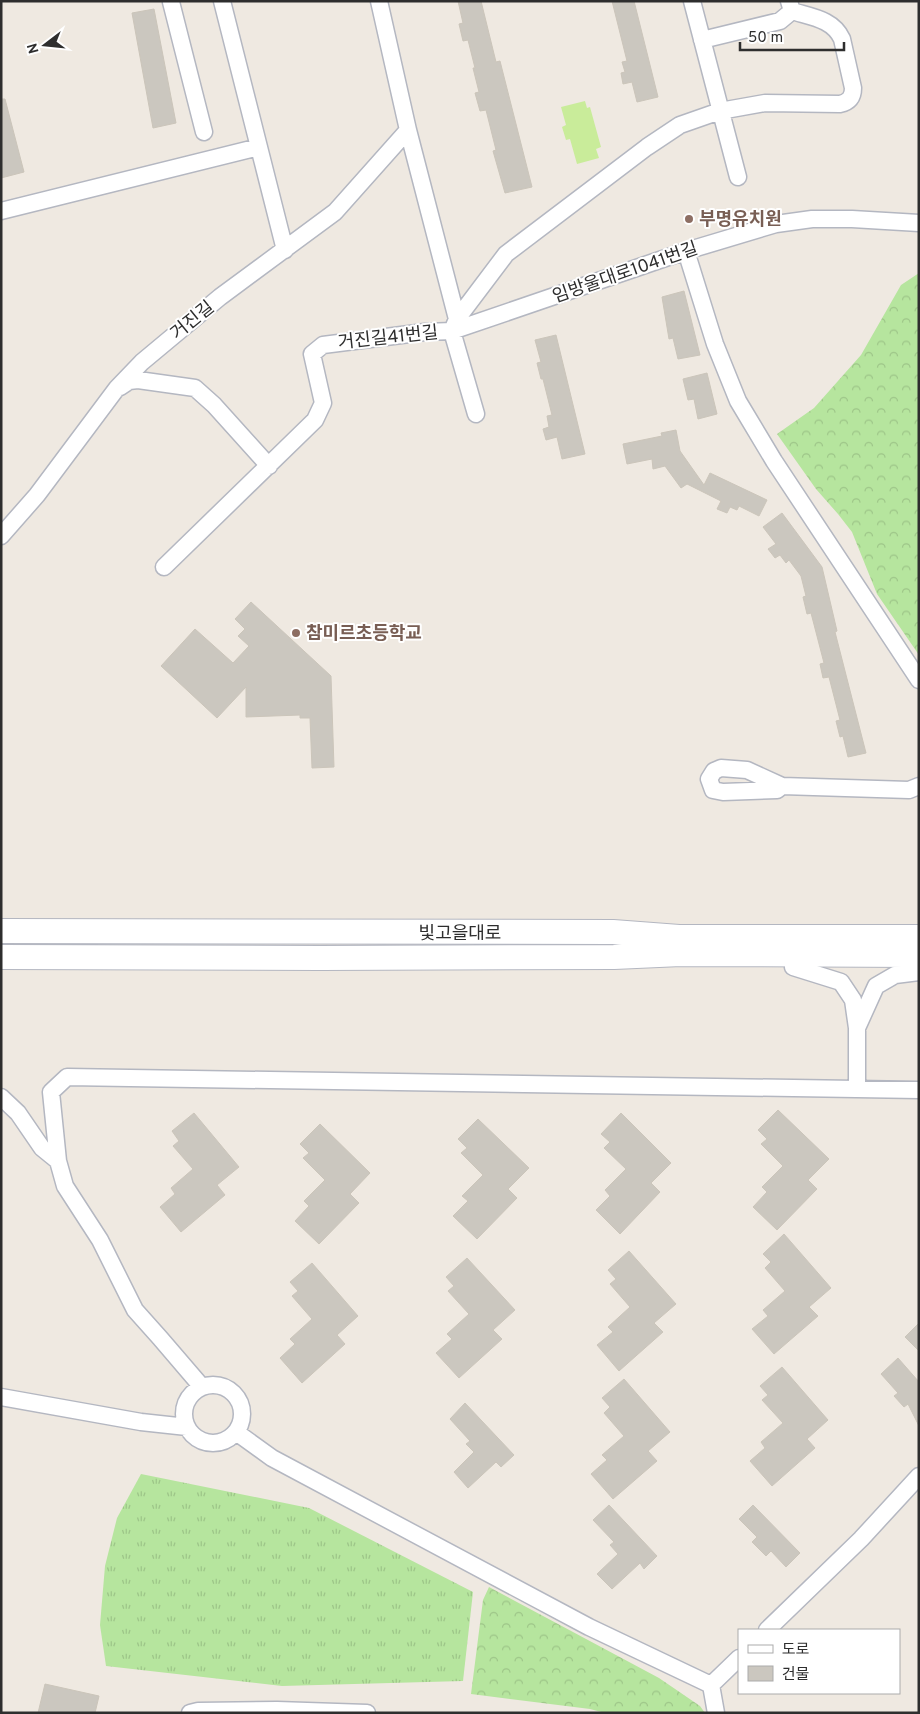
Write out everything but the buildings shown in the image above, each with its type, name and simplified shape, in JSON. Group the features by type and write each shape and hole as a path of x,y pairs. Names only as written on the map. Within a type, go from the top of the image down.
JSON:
{"main road":[{"path":"613,932 678,926 919,922"},
{"name":"빛고을대로","path":"1,931 613,932 679,937 919,937"},
{"name":"빛고을대로","path":"1,957 614,957 681,954 919,955"},
{"path":"614,957 680,965 919,971"}],"street":[{"path":"222,1 285,250"},
{"path":"363,1 379,4 476,414"},
{"path":"692,1 738,177"},
{"path":"171,2 204,132"},
{"path":"454,325 506,254 680,124 720,112 765,103 840,104 845,103 852,97 853,88 842,39 838,32 826,22 791,6 780,21 702,40"},
{"name":"거진길","path":"1,536 37,495 117,388 142,362 190,321 335,212 408,130"},
{"path":"1,211 259,147"},
{"name":"임방울대로1041번길","path":"454,325 686,251 793,221 852,219 919,223"},
{"path":"686,251 715,344 738,401 774,461 919,680"},
{"name":"거진길41번길","path":"164,567 315,420 323,403 312,354 323,345 425,332 454,325"},
{"path":"117,388 129,381 138,380 195,388 214,405 269,466"},
{"path":"782,786 909,790 919,786"},
{"path":"793,967 841,982 853,1000 857,1028 858,1089"},
{"path":"857,1028 876,986 895,975 919,971"},
{"path":"202,1386 134,1310 100,1240 65,1186 58,1161 51,1092 67,1077 919,1090"},
{"path":"1,1098 18,1113 42,1148 58,1161"},
{"path":"211,1384 221,1385 237,1397 241,1405 242,1415 236,1432 228,1438 220,1442 210,1443 193,1435 187,1428 184,1418 187,1400 202,1386 211,1384"},
{"path":"1,1398 187,1428"},
{"path":"236,1432 272,1458 589,1627 711,1685"},
{"path":"768,1629 862,1539 917,1480"},
{"path":"711,1685 738,1659"},
{"path":"711,1685 716,1713"},
{"path":"190,1713 198,1711 277,1710 367,1713"}],"green space":[{"path":"585,101 587,108 590,107 601,147 596,149 599,158 577,164 570,139 566,140 562,127 566,125 561,107"},
{"path":"919,273 919,655 877,594 852,532 816,489 777,434 814,408 861,355 901,285"},
{"path":"141,1474 309,1508 473,1592 463,1681 282,1686 106,1666 100,1625 105,1566 117,1518"},
{"path":"489,1587 659,1678 700,1706 705,1713 605,1713 590,1709 471,1694 483,1600"}],"place":[{"name":"부명유치원","path":"689,219"},
{"name":"참미르초등학교","path":"296,633"}]}
